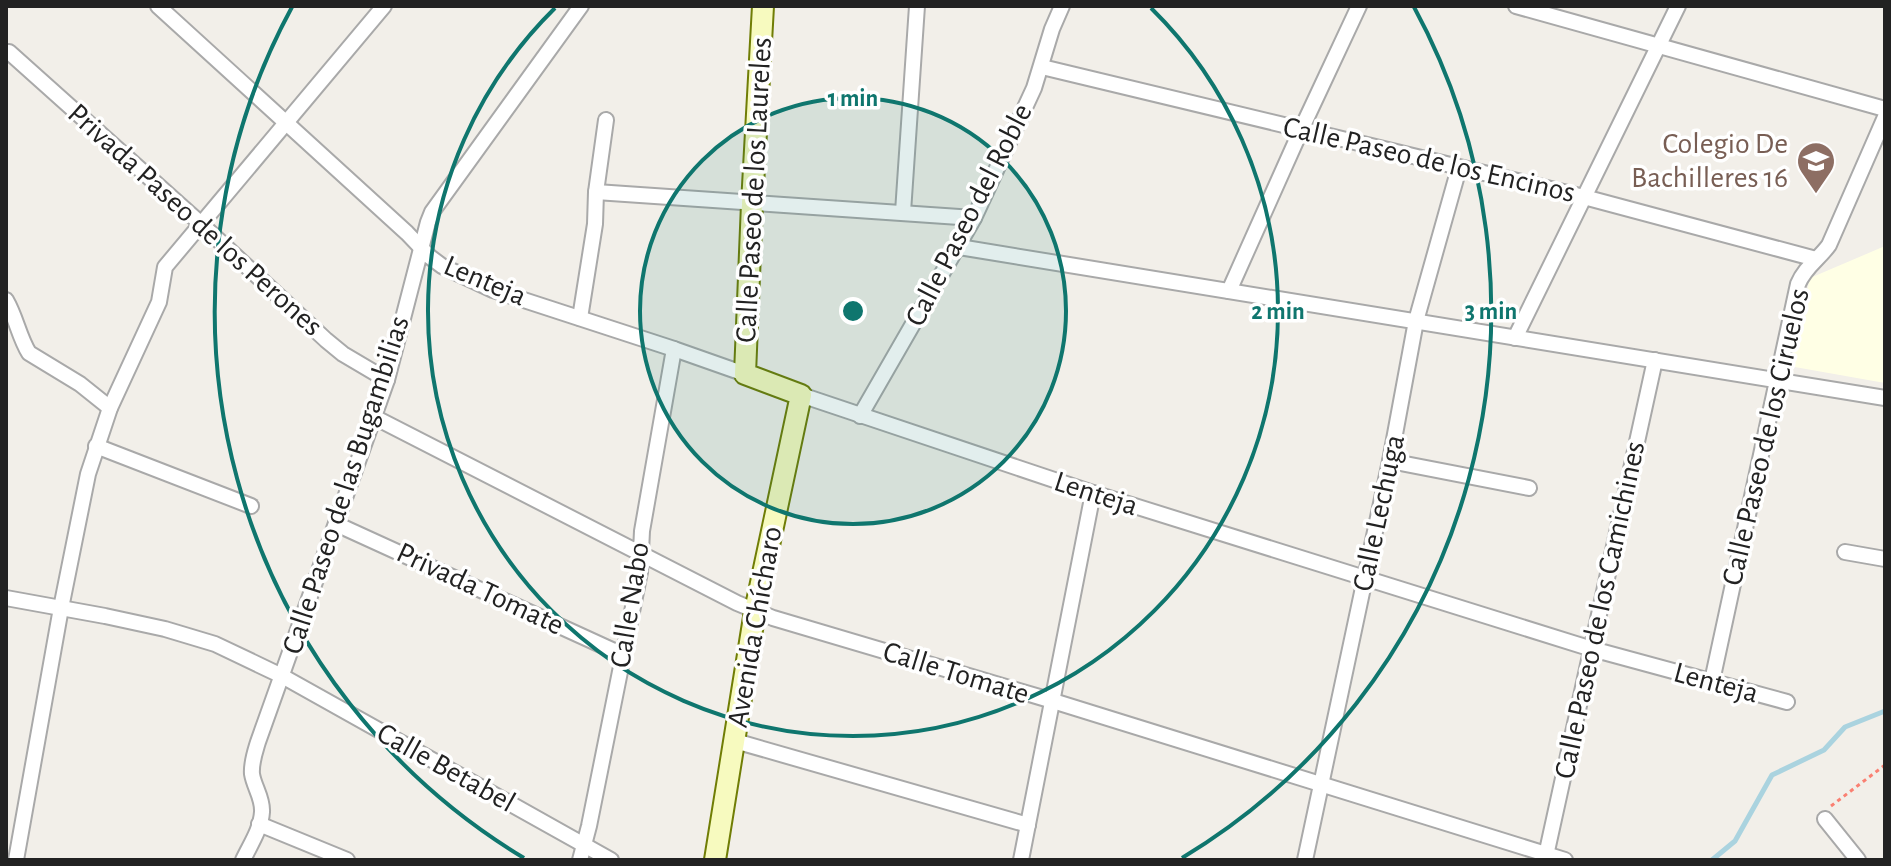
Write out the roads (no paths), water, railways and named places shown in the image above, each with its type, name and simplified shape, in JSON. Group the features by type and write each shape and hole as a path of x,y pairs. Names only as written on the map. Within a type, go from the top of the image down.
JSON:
{"street":[{"name":"Lenteja","path":"158,6 420,248 442,266 493,290 1093,493 1592,649 1787,702"},
{"path":"173,19 184,6"},
{"path":"16,860 88,474 110,408 159,302 165,267 384,6"},
{"name":"Calle Paseo de las Bugambilias","path":"243,860 259,824 262,806 253,778 252,763 258,742 387,380 432,212 581,6"},
{"name":"Calle Paseo de los Laureles","path":"745,374 763,6"},
{"path":"903,212 917,6"},
{"name":"Calle Paseo del Roble","path":"860,416 974,218 1025,110 1062,6"},
{"path":"1229,291 1359,6"},
{"path":"1516,6 1885,109"},
{"path":"1515,338 1678,6"},
{"name":"Privada Paseo de los Perones","path":"9,52 326,340 387,380"},
{"name":"Calle Paseo de los Encinos","path":"1042,67 1584,197 1816,259"},
{"name":"Calle Paseo de los Ciruelos","path":"1712,681 1798,284 1802,273 1829,245 1885,117"},
{"path":"580,318 595,224 606,120"},
{"name":"Calle Lechuga","path":"1305,860 1390,461 1416,321 1459,168"},
{"path":"596,192 974,218"},
{"path":"959,247 1885,398"},
{"path":"6,300 29,353 80,384 110,408"},
{"name":"Calle Nabo","path":"580,860 640,572 642,531 674,349"},
{"name":"Calle Paseo de los Camichines","path":"1546,857 1655,360"},
{"name":"Avenida Chícharo","path":"715,860 755,611 801,395"},
{"name":"Calle Tomate","path":"374,417 755,611 1053,701 1546,857 1565,860"},
{"path":"96,446 251,506"},
{"path":"1390,461 1529,488"},
{"path":"1021,860 1093,493"},
{"name":"Privada Tomate","path":"336,524 623,655"},
{"path":"1845,552 1885,559"},
{"name":"Calle Betabel","path":"6,598 165,629 215,644 282,676 611,860"},
{"path":"735,741 1028,825"},
{"path":"1825,819 1858,860"},
{"path":"259,824 347,860"}],"waterway":[{"path":"1712,860 1735,841 1772,775 1824,750 1845,727 1885,711"}],"place":[{"name":"Colegio De Bachilleres 16","path":"1816,195"}]}
